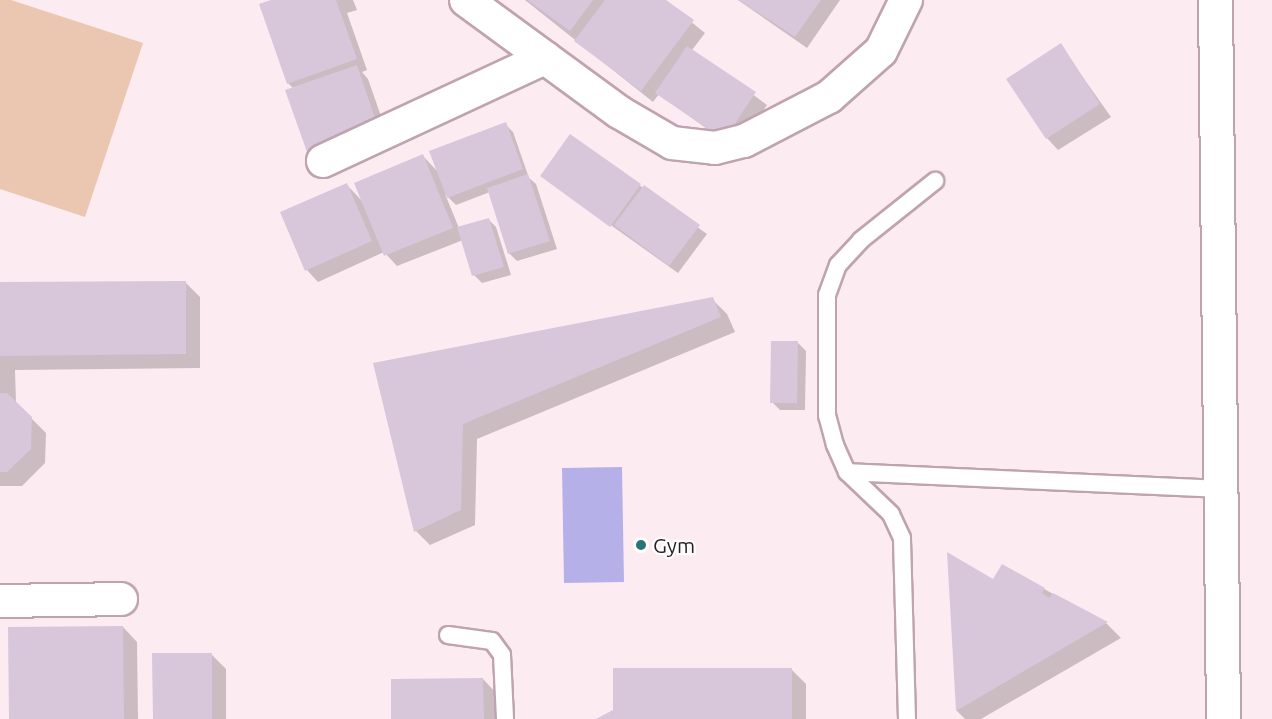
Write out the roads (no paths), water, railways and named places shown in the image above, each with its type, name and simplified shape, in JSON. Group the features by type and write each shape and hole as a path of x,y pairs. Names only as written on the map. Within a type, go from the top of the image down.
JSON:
{"street":[{"path":"466,0 619,112 672,143 715,148 744,141 829,97 881,51 906,0"},
{"path":"1215,0 1223,719"},
{"path":"323,161 546,58"},
{"path":"0,601 121,599"}],"lane":[{"path":"907,719 902,538 891,514 847,472 827,416 827,295 838,265 861,240 935,181"},
{"path":"847,472 1220,489"},
{"path":"448,635 492,641 502,655 505,719"}],"place":[{"name":"Gym","path":"641,545"}]}
